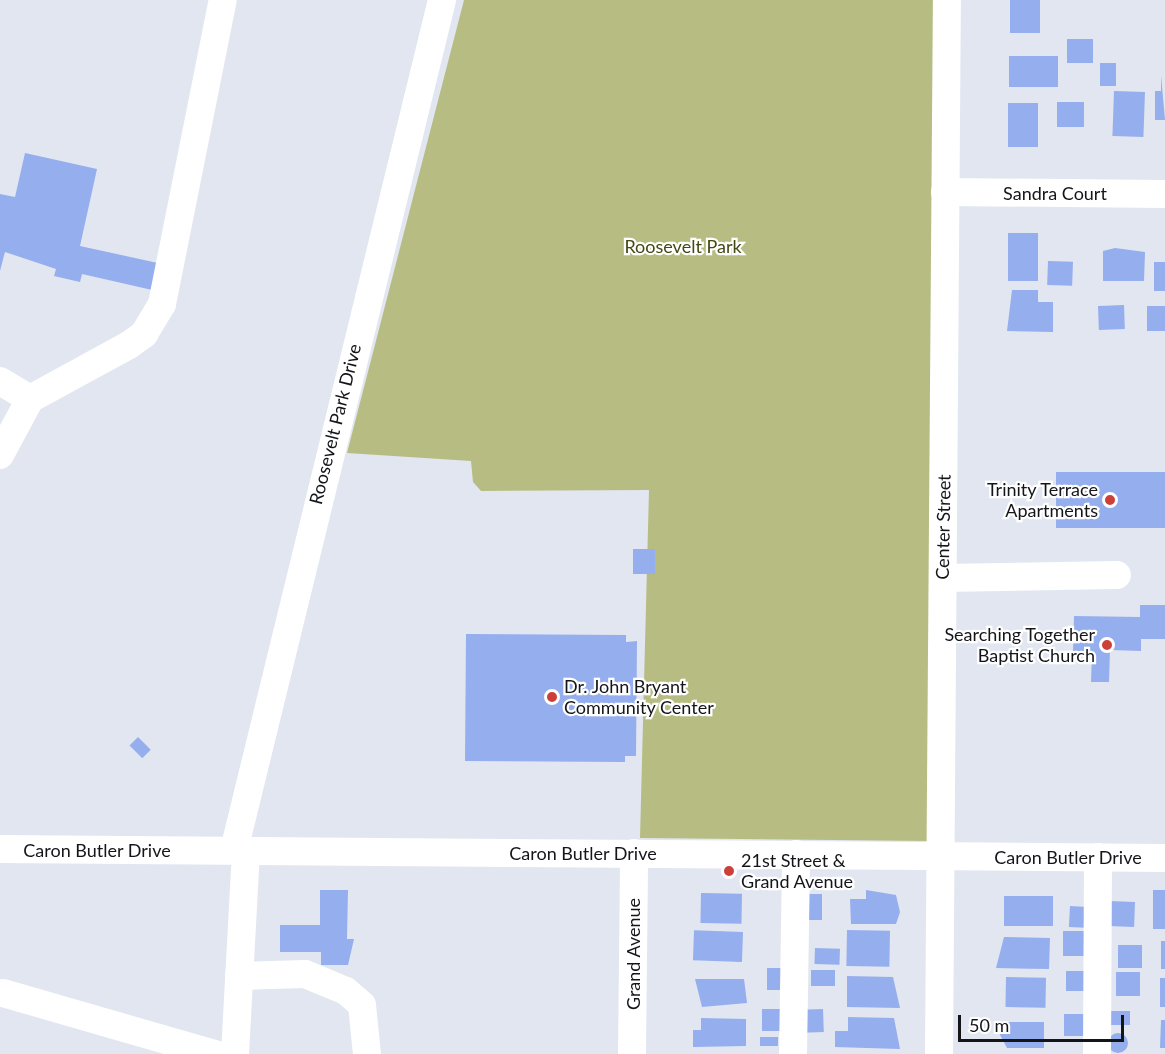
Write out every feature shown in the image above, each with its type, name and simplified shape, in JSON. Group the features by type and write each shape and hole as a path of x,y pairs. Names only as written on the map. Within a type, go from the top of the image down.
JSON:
{"street":[{"path":"0,455 30,399 129,345 144,334 162,304 223,0"},
{"name":"Roosevelt Park Drive","path":"235,1054 240,850 442,0"},
{"name":"Center Street","path":"939,1054 947,0"},
{"name":"Sandra Court","path":"945,192 1165,194"},
{"path":"0,381 30,399"},
{"path":"943,578 1117,575"},
{"name":"Caron Butler Drive","path":"0,849 1165,858"},
{"name":"Grand Avenue","path":"632,1054 634,853"},
{"path":"793,1054 796,854"},
{"path":"1097,1054 1098,857"},
{"path":"238,976 277,970 304,974 346,991 362,1005 367,1054"},
{"path":"3,993 215,1054"}],"green space":[{"name":"Roosevelt Park","path":"464,0 934,0 928,841 640,838 649,490 481,491 473,482 471,461 347,453"}],"building":[{"path":"1010,0 1040,0 1040,33 1010,33"},
{"path":"1067,39 1093,39 1093,63 1067,63"},
{"path":"1009,56 1058,56 1058,87 1009,87"},
{"path":"1100,63 1116,63 1116,86 1100,86"},
{"path":"1161,75 1165,120 1155,120 1155,91 1161,91"},
{"path":"1114,91 1145,92 1143,137 1112,136"},
{"path":"1057,102 1084,102 1084,127 1057,127"},
{"path":"1008,103 1038,103 1038,147 1008,147"},
{"path":"25,153 97,169 80,246 167,265 161,292 82,274 80,282 54,276 56,269 5,252 0,271 0,194 15,197"},
{"path":"1008,233 1038,233 1038,281 1008,281"},
{"path":"1115,248 1145,252 1144,281 1103,281 1103,251"},
{"path":"1048,261 1073,262 1072,286 1047,285"},
{"path":"1154,262 1165,262 1165,291 1154,291"},
{"path":"1012,290 1038,290 1038,302 1053,302 1053,332 1007,331"},
{"path":"1124,305 1125,329 1099,330 1098,306"},
{"path":"1147,306 1165,306 1165,331 1147,331"},
{"name":"Trinity Terrace Apartments","path":"1056,472 1165,472 1165,528 1056,528"},
{"path":"633,549 655,549 655,574 633,574"},
{"name":"Searching Together Baptist Church","path":"1140,605 1165,605 1165,639 1141,639 1141,651 1110,650 1109,682 1091,682 1092,651 1073,651 1074,616 1140,617"},
{"name":"Dr. John Bryant Community Center","path":"466,634 626,635 626,642 637,641 636,756 625,756 625,762 465,761"},
{"path":"138,737 151,750 142,758 130,745"},
{"path":"320,890 348,890 347,939 354,939 348,965 321,965 321,952 280,952 280,925 320,925"},
{"path":"866,890 896,895 900,912 896,924 851,924 850,899 866,899"},
{"path":"1153,890 1165,890 1165,929 1153,929"},
{"path":"701,893 742,894 741,924 700,923"},
{"path":"803,894 822,894 822,920 803,920"},
{"path":"1004,896 1053,896 1053,926 1004,926"},
{"path":"1109,901 1135,902 1134,927 1108,926"},
{"path":"1070,906 1092,907 1091,928 1069,927"},
{"path":"694,930 743,932 742,962 693,960"},
{"path":"847,930 890,931 889,967 846,966"},
{"path":"1063,931 1088,931 1088,956 1063,956"},
{"path":"1004,937 1050,938 1049,969 996,968"},
{"path":"1161,941 1165,941 1165,969 1161,969"},
{"path":"1118,945 1142,945 1142,968 1118,968"},
{"path":"815,948 840,949 839,965 814,964"},
{"path":"767,968 787,968 787,990 767,990"},
{"path":"811,970 835,970 835,986 811,986"},
{"path":"1066,971 1088,971 1088,991 1066,991"},
{"path":"1116,972 1140,972 1140,996 1116,996"},
{"path":"847,976 893,977 900,1008 847,1007"},
{"path":"1006,977 1046,978 1045,1008 1005,1007"},
{"path":"1160,978 1165,978 1165,1007 1160,1007"},
{"path":"695,979 744,979 747,1003 702,1007"},
{"path":"762,1009 786,1009 786,1031 762,1031"},
{"path":"823,1009 824,1032 802,1033 801,1010"},
{"path":"1109,1011 1130,1011 1130,1025 1109,1025"},
{"path":"1064,1014 1088,1014 1088,1036 1064,1036"},
{"path":"848,1017 894,1018 900,1049 835,1047 835,1031 848,1031"},
{"path":"701,1018 746,1019 746,1046 693,1047 693,1030 701,1030"},
{"path":"1161,1020 1165,1020 1165,1048 1160,1048"},
{"path":"1007,1022 1044,1022 1044,1048 1007,1048 998,1031"},
{"path":"1118,1033 1125,1036 1128,1043 1125,1050 1118,1053 1111,1050 1108,1043 1111,1036"},
{"path":"760,1037 778,1037 778,1046 760,1046"}],"place":[{"name":"Trinity Terrace Apartments","path":"1110,500"},
{"name":"Searching Together Baptist Church","path":"1107,645"},
{"name":"Dr. John Bryant Community Center","path":"552,697"},
{"name":"21st Street & Grand Avenue","path":"729,871"}]}
